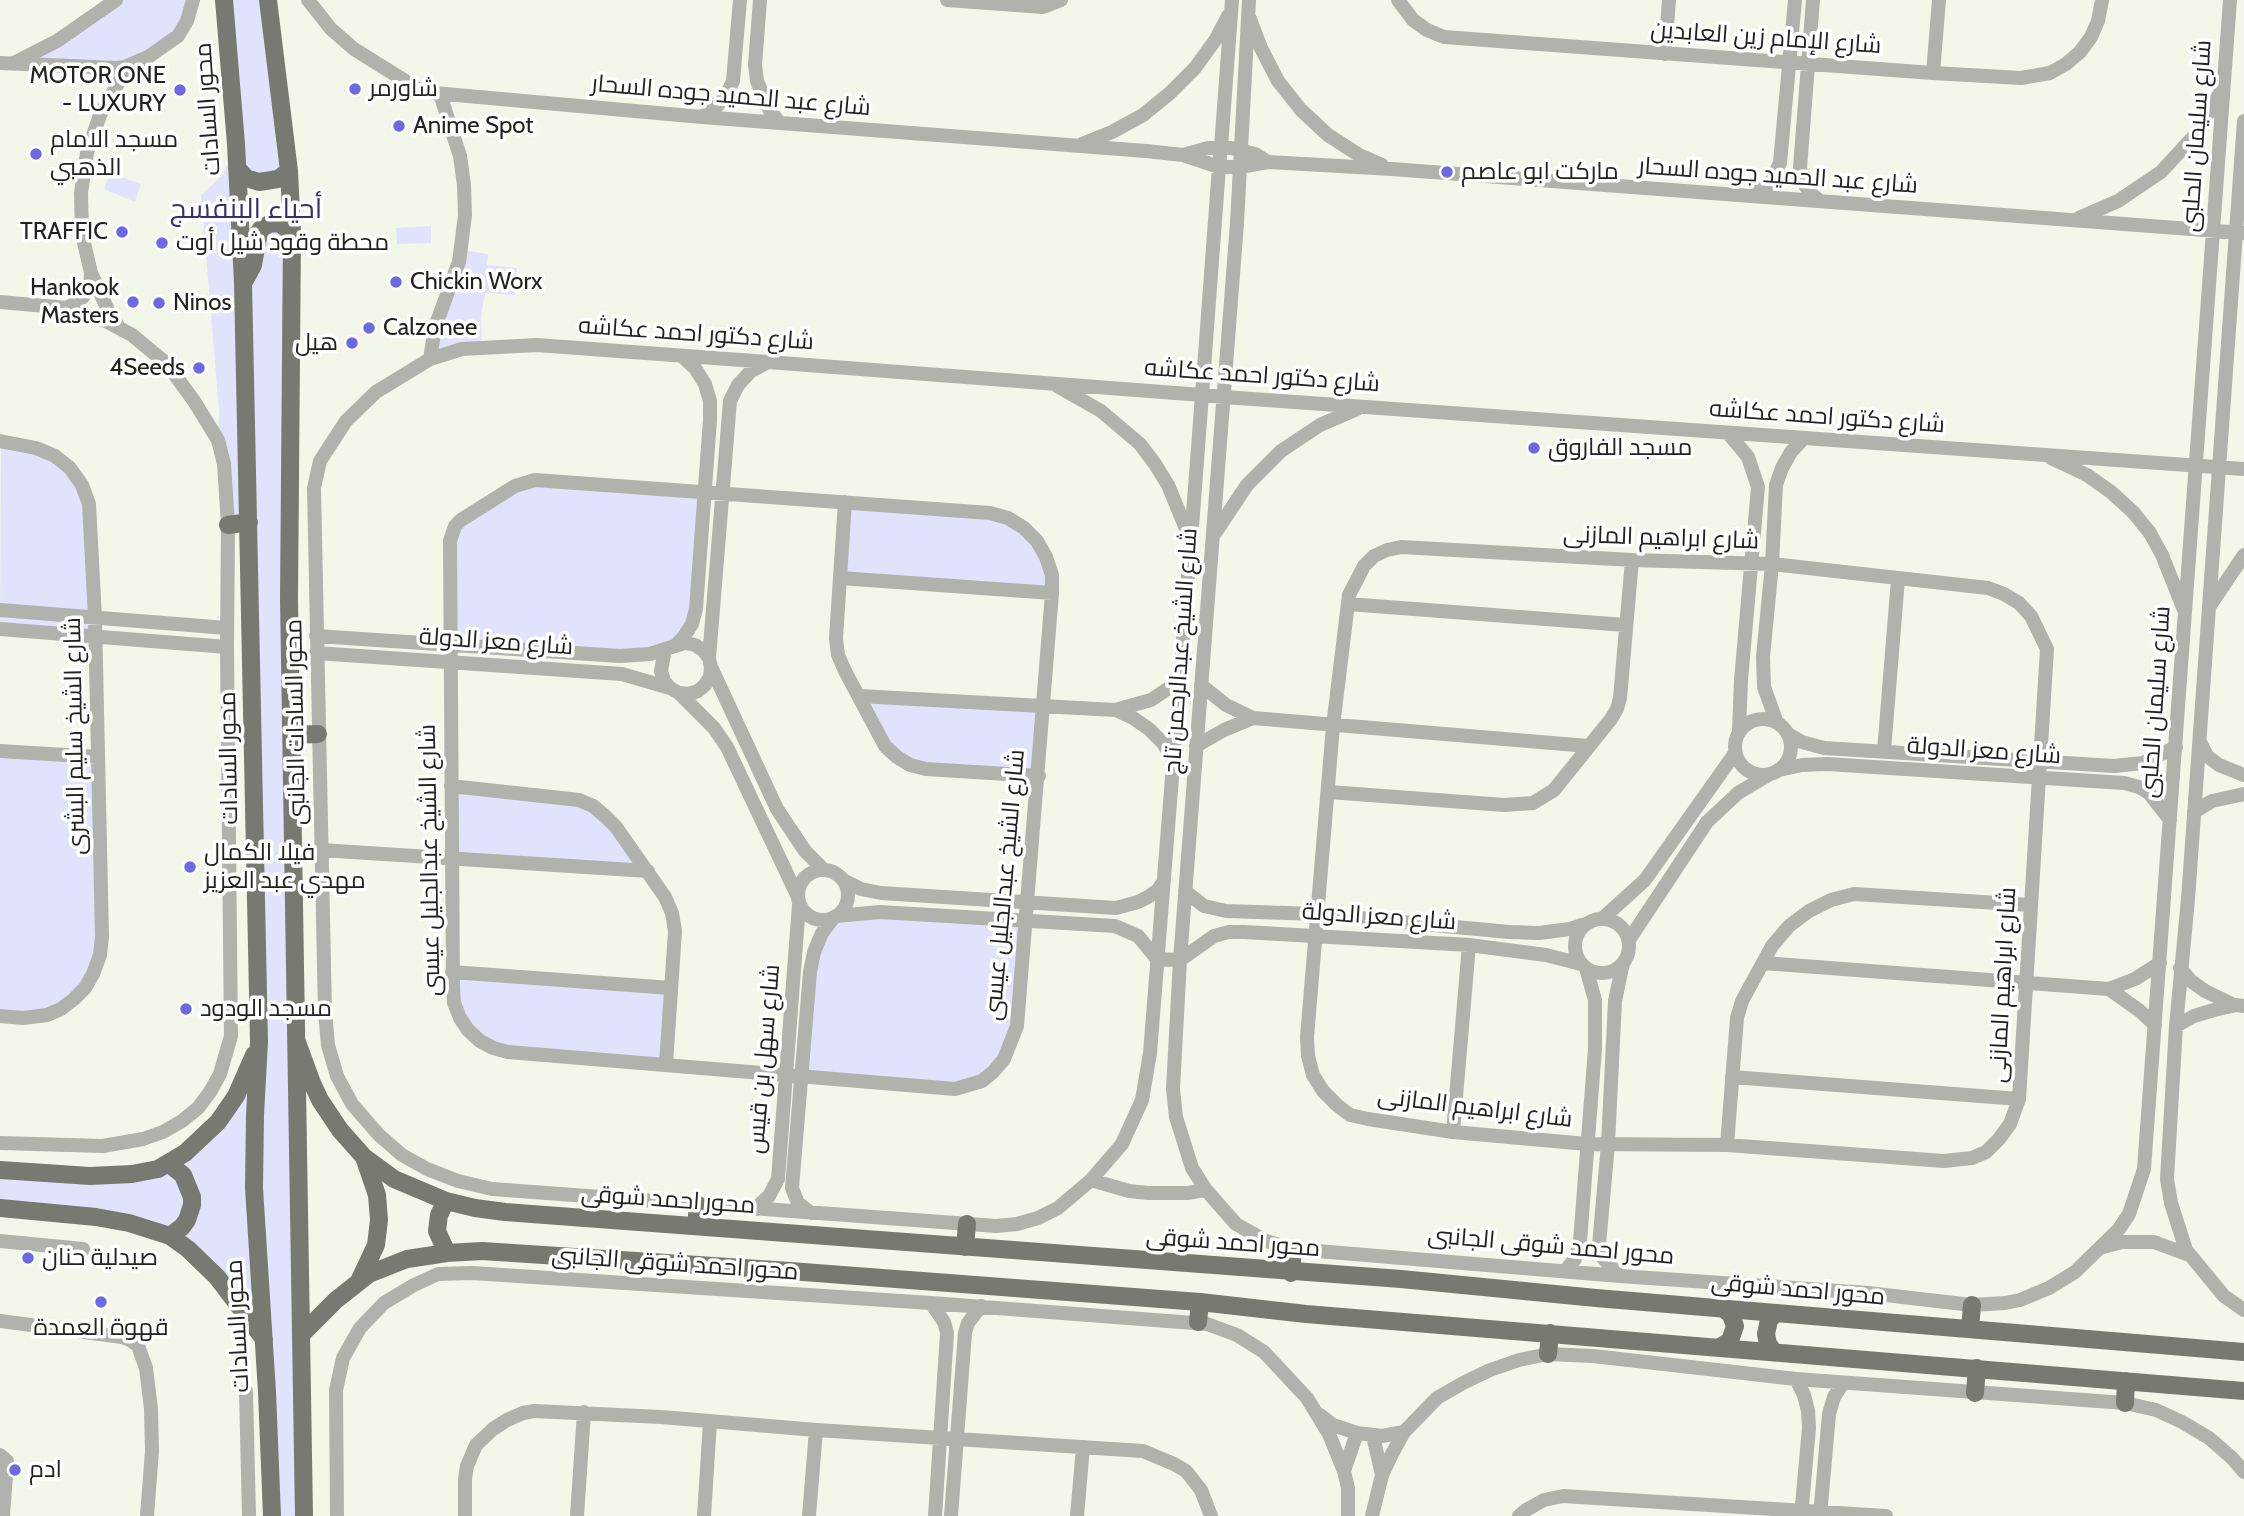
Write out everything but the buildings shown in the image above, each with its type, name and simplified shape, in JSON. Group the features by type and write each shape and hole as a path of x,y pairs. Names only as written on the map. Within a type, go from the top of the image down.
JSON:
{"main road":[{"name":"محور السادات","path":"224,0 243,283 260,1042 254,1188 272,1516"},
{"path":"268,0 289,171 292,233 289,599 304,1516"},
{"path":"237,168 246,178 259,183 278,179 289,171"},
{"path":"243,283 253,265 258,232 271,223 281,224 292,233"},
{"path":"228,525 249,522"},
{"path":"292,735 318,734"},
{"path":"0,1170 111,1176 145,1171 168,1163 197,1144 223,1116 236,1096 260,1042"},
{"name":"محور احمد شوقى","path":"297,1042 320,1100 340,1130 364,1157 394,1179 446,1201 475,1208 1291,1273 1401,1279 2244,1352"},
{"path":"360,1279 376,1245 379,1220 377,1195 364,1157"},
{"path":"168,1163 183,1175 191,1189 192,1197 187,1220 170,1236"},
{"path":"446,1201 439,1215 437,1231 447,1253"},
{"path":"696,1226 698,1205"},
{"path":"0,1208 96,1217 129,1223 170,1236 217,1277 264,1339"},
{"path":"965,1247 967,1224"},
{"path":"1291,1273 1293,1249"},
{"path":"302,1334 336,1300 369,1274 407,1259 482,1251 1200,1302 1306,1314 2244,1391"},
{"path":"1198,1322 1200,1302"},
{"path":"1970,1329 1972,1305"},
{"path":"1720,1347 1730,1341 1734,1331 1734,1320 1723,1308"},
{"path":"1774,1352 1768,1344 1766,1334 1769,1320 1776,1312"},
{"path":"1548,1353 1550,1333"},
{"path":"1975,1393 1977,1368"},
{"path":"2124,1402 2126,1381"}],"street":[{"path":"6,63 57,41 116,0"},
{"path":"6,63 117,68 133,64 148,58 178,36 187,21 193,0"},
{"name":"شارع عبد الحميد جوده السحار","path":"308,0 331,29 354,49 418,89 440,94 1079,145 1183,155 1219,167 1240,167 1268,162 1392,169 2240,233"},
{"path":"702,117 716,108 733,81 740,0"},
{"path":"760,0 755,65 757,81 770,111 780,123"},
{"path":"947,0 1043,7 1061,0"},
{"name":"شارع الإمام زين العابدين","path":"1398,0 1413,20 1444,37 1933,74 2021,78 2050,73 2080,52 2098,21 2102,0"},
{"path":"1665,54 1669,0"},
{"path":"1751,196 1770,184 1780,163 1795,0"},
{"path":"1812,0 1800,169 1803,182 1810,193 1820,201"},
{"path":"1933,74 1939,0"},
{"name":"شارع سليمان الحلبى","path":"1972,1305 2020,1300 2049,1288 2075,1272 2119,1229 2134,1202 2144,1169 2230,0"},
{"path":"1079,145 1132,121 1170,93 1195,68 1216,39 1232,4"},
{"name":"شارع الشيخ عبدالرحمن تاج","path":"1091,1181 1122,1144 1142,1100 1149,1065 1232,4"},
{"path":"1249,7 1261,48 1278,81 1301,110 1328,135 1359,155 1392,169"},
{"name":"شارع الشيخ عبدالرحمن تاج","path":"1249,7 1224,397 1180,960 1174,1089 1176,1117 1192,1168 1206,1191 1236,1224 1266,1241 1293,1249"},
{"path":"2228,30 2244,31"},
{"path":"119,327 108,310 92,273 80,214 85,163 92,134 109,97 133,64"},
{"path":"2072,220 2118,201 2161,172 2196,134 2222,89"},
{"path":"430,359 435,327 459,262 465,215 460,156 440,94"},
{"name":"شارع سليمان الحلبى","path":"2244,121 2240,233 2203,671 2188,899 2180,968 2167,1179 2176,1223 2189,1255 2224,1296 2244,1310"},
{"name":"شارع عبد الحميد جوده السحار","path":"1183,155 1221,147 1241,149 1268,162"},
{"path":"68,308 79,302 87,292 92,273"},
{"path":"0,302 68,308 119,327 167,364 218,440 224,464 228,525 226,647 231,1036 227,1055 215,1083 198,1108 163,1132 122,1144 84,1147 0,1143"},
{"name":"شارع دكتور احمد عكاشه","path":"320,461 346,421 376,393 430,359 462,349 537,345 2244,469"},
{"path":"682,356 695,368 705,384 710,401 705,491 696,609 692,624 683,638 670,647 661,671 664,681 675,691 689,694 698,691 710,677 730,401 738,385 751,371 768,362"},
{"path":"1053,384 1101,411 1140,444 1168,485 1191,540"},
{"path":"1213,537 1247,485 1281,451 1320,425 1363,406"},
{"path":"1728,433 1748,457 1758,487 1735,753 1745,768 1761,775 1775,772 1785,764 1791,750 1788,734 1777,723 1764,687 1763,657 1776,485 1791,452 1804,438"},
{"path":"0,441 0,450"},
{"name":"شارع الشيخ سليم البشرى","path":"0,441 36,448 55,456 71,468 82,485 90,514 102,937 100,955 85,988 74,999 61,1009 35,1017 0,1016"},
{"path":"2043,454 2087,475 2133,512 2150,533 2162,555 2186,614"},
{"name":"محور السادات الجانبى","path":"320,461 314,488 324,1012 328,1045 337,1076 352,1104 379,1135 402,1155 458,1181 503,1190 698,1205"},
{"name":"شارع الشيخ عبدالجليل عيسى","path":"535,480 722,492 990,513 1008,518 1024,528 1037,541 1046,557 1052,575 1052,593 1017,1026 1004,1059 982,1081 969,1087 955,1089 509,1052 494,1048 474,1036 460,1018 454,1003 452,972 451,533 461,520 515,486 535,480"},
{"path":"845,502 836,638 838,655 886,746 910,765 926,769 1039,776"},
{"name":"شارع ابراهيم المازنى","path":"1401,547 1751,564 1772,564 1988,588 2019,603 2031,616 2047,649 2019,1099 2010,1124 1986,1152 1959,1161 1727,1145 1587,1144 1453,1132 1350,1115 1323,1091 1313,1075 1307,1037 1333,726 1349,595 1364,566 1380,553 1401,547"},
{"path":"2208,608 2244,555"},
{"path":"1329,792 1504,805 1533,803 1554,790 1617,709 1632,560"},
{"path":"840,578 1052,593"},
{"path":"1884,751 1898,579"},
{"path":"1348,604 1625,625"},
{"path":"0,610 227,628"},
{"path":"0,629 226,647"},
{"name":"شارع معز الدولة","path":"316,636 621,656 644,655 670,647"},
{"path":"670,647 685,643 703,650 777,809 790,831 822,869"},
{"name":"شارع معز الدولة","path":"316,653 622,674 675,691 714,728 727,747 798,901"},
{"path":"2182,669 2203,671"},
{"path":"859,696 1115,710 1151,700 1180,677"},
{"path":"1201,685 1226,705 1253,718 1588,746"},
{"path":"1115,710 1149,729 1163,743 1173,760"},
{"path":"1196,746 1253,718"},
{"path":"1739,730 1759,719 1777,723"},
{"name":"شارع معز الدولة","path":"1788,734 1802,742 1824,748 2129,765 2143,763 2176,747"},
{"path":"2199,741 2213,761 2244,775"},
{"path":"0,751 98,757"},
{"path":"1603,918 1645,880 1735,753"},
{"name":"شارع معز الدولة","path":"1629,940 1707,822 1738,793 1775,772 1802,765 1827,764 2124,783 2150,793 2170,820"},
{"path":"451,786 579,800 606,816 648,871 672,913 675,931 666,1064"},
{"path":"2194,812 2212,801 2244,794"},
{"path":"321,850 648,871"},
{"path":"1164,881 1158,890 1148,897 1116,908 881,893 861,889 822,869 804,877 799,886 798,901 805,913 824,920 835,916 880,912 1115,926 1138,936 1157,958 1180,960"},
{"path":"835,916 845,906 847,899 843,880"},
{"name":"شارع معز الدولة","path":"1185,891 1204,906 1226,911 1317,914 1509,932 1539,933 1582,926"},
{"path":"1727,1145 1737,1018 1742,1001 1772,946 1789,926 1809,911 1831,900 1854,894 2030,905"},
{"path":"2165,897 2188,899"},
{"name":"شارع سهل بن قيس","path":"755,1209 769,1196 778,1179 798,901"},
{"name":"شارع سهل بن قيس","path":"811,1213 798,1203 792,1188 810,972 822,933 835,916"},
{"path":"1565,1271 1575,1259 1580,1241 1596,1018 1593,986 1574,947 1582,926 1594,919 1603,918 1619,925 1629,940 1615,1002 1608,1144 1599,1245 1602,1257 1620,1276"},
{"name":"شارع معز الدولة","path":"1180,960 1204,941 1223,933 1244,932 1469,945 1546,955 1583,966"},
{"path":"1453,1132 1469,945"},
{"path":"1583,966 1601,973 1617,969 1623,963"},
{"path":"1763,963 2109,989 2135,979 2160,964"},
{"path":"2180,968 2191,981 2205,991 2240,1006"},
{"path":"452,972 671,988"},
{"path":"2109,989 2155,1025"},
{"path":"2176,1026 2194,1016 2240,1006"},
{"path":"1732,1077 2019,1099"},
{"path":"698,1205 996,1226 1038,1218 1058,1208 1091,1181 1148,1193 1206,1191"},
{"path":"2154,1242 2170,1233 2176,1223"},
{"path":"2119,1229 2132,1241"},
{"path":"0,1241 83,1249"},
{"path":"2102,1247 2132,1241 2154,1242 2189,1255"},
{"name":"محور احمد شوقى الجانبى","path":"1293,1249 1868,1293 1972,1305"},
{"name":"محور احمد شوقى الجانبى","path":"337,1516 336,1390 343,1358 360,1328 384,1303 438,1274 472,1273 1198,1322 1237,1335 1264,1352 1291,1379 1314,1409"},
{"path":"931,1303 944,1322 947,1333 935,1516"},
{"path":"951,1516 965,1333 968,1323 981,1306"},
{"path":"0,1321 122,1337 138,1346 146,1368 151,1409 152,1451 147,1516"},
{"path":"1373,1516 1382,1475 1404,1432 1437,1398 1490,1370 1548,1353 1843,1383 2124,1402 2155,1410 2182,1422 2209,1438 2244,1472"},
{"path":"1796,1379 1806,1403 1809,1428 1801,1513"},
{"path":"1821,1514 1829,1414 1834,1397 1843,1383"},
{"path":"246,1391 248,1516"},
{"path":"1314,1409 1333,1425 1357,1433 1373,1436 1404,1432"},
{"path":"1314,1409 1329,1434 1344,1471 1348,1488 1348,1516"},
{"path":"464,1516 467,1466 476,1444 507,1420 534,1411 584,1412 1143,1451 1174,1464 1195,1480 1211,1516"},
{"path":"577,1516 584,1412"},
{"path":"704,1516 709,1422"},
{"path":"809,1516 816,1430"},
{"path":"1344,1471 1357,1433"},
{"path":"1373,1436 1382,1475"},
{"path":"1077,1516 1083,1447"},
{"path":"0,1455 7,1461 3,1516"},
{"path":"1519,1516 1544,1500 1563,1496 1677,1510 1886,1516"}],"shaded area":[{"path":"116,0 193,0 187,21 125,67 12,64"},
{"path":"224,0 268,0 289,171 246,178 243,282 259,232 285,226 304,1516 272,1516 264,1339 170,1236 0,1208 0,1170 132,1174 197,1144 259,1042 249,523 228,525 218,440 219,411 201,195 223,175 235,145"},
{"path":"110,173 141,184 135,202 104,189"},
{"path":"431,226 431,243 397,244 396,228"},
{"path":"461,250 488,254 487,265 517,268 515,295 485,293 481,316 482,347 444,354 431,348"},
{"path":"1,441 36,448 82,485 95,637 0,629"},
{"path":"524,482 705,491 696,609 683,638 650,654 450,645 451,533"},
{"path":"845,502 990,513 1037,541 1052,593 840,578"},
{"path":"859,696 1044,708 1039,776 926,769 897,757"},
{"path":"0,751 98,757 102,937 93,974 61,1009 0,1016"},
{"path":"451,786 564,797 616,827 648,871 451,858"},
{"path":"836,916 1026,920 1011,1044 969,1086 802,1075 810,972"},
{"path":"452,972 671,988 666,1064 508,1052 468,1030"}],"place":[{"name":"شاورمر","path":"355,89"},
{"name":"MOTOR ONE - LUXURY","path":"180,90"},
{"name":"Anime Spot","path":"399,126"},
{"name":"مسجد الامام الذهبي","path":"36,154"},
{"name":"ماركت ابو عاصم","path":"1447,172"},
{"name":"TRAFFIC","path":"122,232"},
{"name":"محطة وقود شيل أوت","path":"162,243"},
{"name":"Chickin Worx","path":"396,282"},
{"name":"Hankook Masters","path":"133,302"},
{"name":"Ninos","path":"159,303"},
{"name":"Calzonee","path":"369,328"},
{"name":"هيل","path":"352,343"},
{"name":"4Seeds","path":"199,368"},
{"name":"مسجد الفاروق","path":"1534,448"},
{"name":"فيلا الكمال مهدي عبد العزيز","path":"190,867"},
{"name":"مسجد الودود","path":"186,1009"},
{"name":"صيدلية حنان","path":"28,1258"},
{"name":"قهوة العمدة","path":"101,1302"},
{"name":"ادم","path":"15,1470"}],"district":[{"name":"أحياء البنفسج","path":"246,210"}]}
